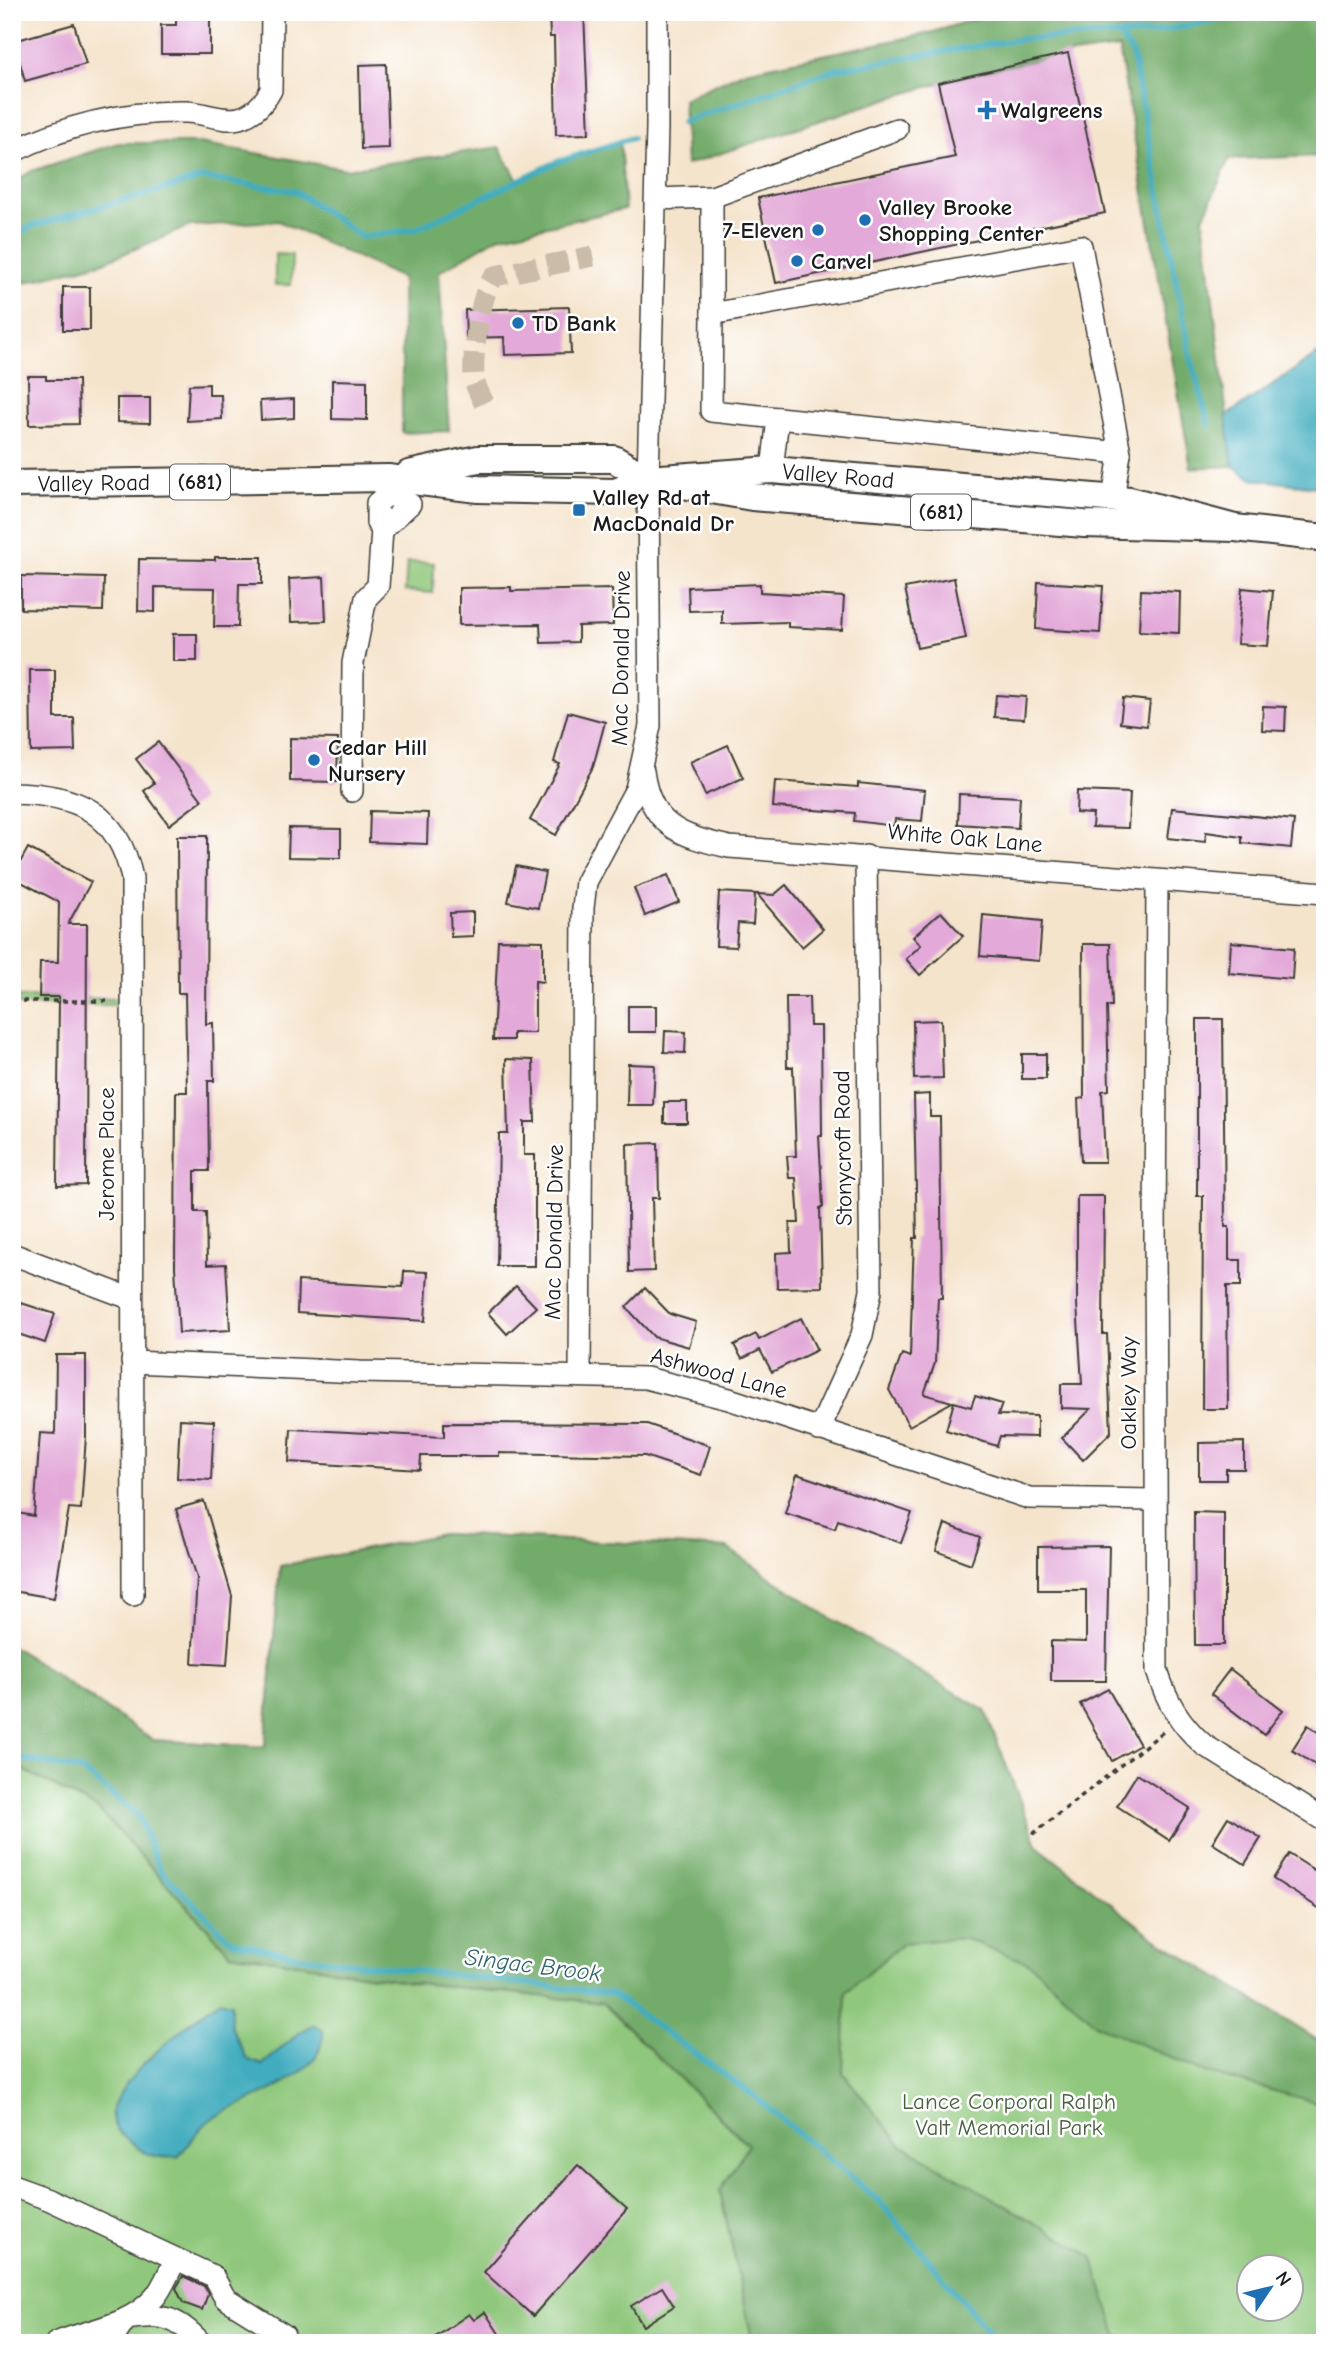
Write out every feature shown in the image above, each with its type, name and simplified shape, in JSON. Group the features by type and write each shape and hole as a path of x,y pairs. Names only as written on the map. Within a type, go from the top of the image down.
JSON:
{"main road":[{"name":"Valley Road","path":"12,484 388,486 615,492 648,479 772,470 1113,499 1235,528"},
{"name":"Valley Road","path":"648,479 752,497 1118,526 1235,528 1325,538"}],"street":[{"path":"12,152 66,130 108,119 189,112 239,118 252,112 271,90 272,12"},
{"name":"Mac Donald Drive","path":"580,1375 583,908 586,882 626,809 642,769 650,726 648,479 656,199 657,12"},
{"path":"656,199 712,197 897,129"},
{"path":"712,197 711,411 1120,453"},
{"path":"712,314 1081,246 1120,453 1113,499"},
{"path":"772,470 778,418"},
{"path":"352,791 353,663 366,598 378,586 382,530 377,523 377,503 388,486"},
{"name":"White Oak Lane","path":"642,769 645,790 658,815 673,829 692,838 729,847 1325,893"},
{"name":"Jerome Place","path":"12,793 42,793 67,799 89,809 117,835 127,855 132,878 132,1595"},
{"name":"Stonycroft Road","path":"819,1430 862,1335 871,1291 866,856"},
{"name":"Oakley Way","path":"1157,882 1154,1653 1165,1697 1179,1720 1204,1745 1325,1821"},
{"path":"12,1254 132,1299"},
{"name":"Ashwood Lane","path":"132,1362 360,1372 619,1375 672,1382 1030,1497 1155,1500"},
{"path":"12,2186 48,2199 175,2261 213,2276 225,2298 284,2335"},
{"path":"110,2343 125,2319 155,2297 175,2261"},
{"path":"56,2343 125,2319 154,2315 167,2317 201,2343"}],"path":[{"path":"12,1001 132,1001"},
{"path":"1033,1835 1179,1720"}],"green space":[{"path":"997,12 1325,12 1325,156 1229,159 1203,218 1233,466 1191,468 1119,48 1063,55 954,79 686,165 683,99 745,71 930,33"},
{"path":"620,141 625,209 498,237 439,272 449,431 402,433 402,278 278,221 190,226 104,262 12,286 12,183 32,171 118,143 199,143 346,169 499,147 518,180 558,162"},
{"path":"275,254 292,255 291,285 275,285"},
{"path":"407,562 434,563 433,593 405,591"},
{"path":"12,997 119,999 119,1005 12,1005"},
{"name":"Lance Corporal Ralph Valt Memorial Park","path":"443,1534 727,1548 830,1618 985,1711 1038,1847 1152,1936 1325,2045 1325,2343 893,2343 720,2191 753,2343 12,2343 12,1764 98,1809 230,1953 411,1982 603,2003 732,2130 612,1994 453,1974 12,1646 153,1740 265,1747 280,1566"},
{"name":"Lance Corporal Ralph Valt Memorial Park","path":"443,1534 727,1548 830,1618 985,1711 1038,1847 1152,1936 1325,2045 1325,2101 1319,2103 1200,2071 1097,2025 1029,1963 963,1938 903,1943 846,1992 843,2073 900,2144 1092,2256 1117,2334 1127,2343 753,2343 720,2191 748,2145 603,2003 411,1982 230,1953 98,1809 12,1764 12,1646 153,1740 265,1747 280,1566"}],"water":[{"path":"1325,349 1325,488 1252,479 1233,466 1226,416"},
{"path":"220,2000 231,2003 231,2027 247,2059 262,2065 300,2032 314,2025 323,2031 320,2048 311,2062 297,2075 210,2120 178,2157 155,2156 143,2152 122,2136 115,2126 112,2111 118,2097 128,2082 158,2050"}],"building":[{"path":"176,12 210,12 210,54 161,54 161,25 176,25"},
{"path":"549,12 584,12 589,134 556,135 554,37 550,37"},
{"path":"74,24 86,64 25,81 14,41"},
{"path":"1068,53 1105,213 776,283 758,198 955,157 938,83"},
{"path":"386,64 389,148 361,149 359,65"},
{"path":"63,287 90,287 90,330 63,330"},
{"name":"TD Bank","path":"569,307 571,353 505,355 504,337 466,338 465,310"},
{"path":"28,376 46,376 46,380 78,380 79,424 29,425"},
{"path":"332,380 367,381 367,420 332,419"},
{"path":"209,384 209,395 221,395 222,419 187,421 189,385"},
{"path":"117,398 150,398 150,423 117,422"},
{"path":"294,399 294,418 261,420 260,401"},
{"path":"215,557 262,557 262,584 239,584 238,627 214,627 215,588 155,587 155,612 138,611 139,559 215,560"},
{"path":"21,576 104,578 103,611 21,609"},
{"path":"324,577 326,621 291,622 289,579"},
{"path":"954,578 966,638 917,648 905,588"},
{"path":"1038,582 1103,586 1100,633 1036,629"},
{"path":"760,584 760,592 844,597 842,630 788,627 788,622 722,624 722,610 689,611 688,587"},
{"path":"511,587 511,591 612,589 613,625 578,626 578,642 541,643 540,624 459,625 459,588"},
{"path":"1242,588 1273,591 1268,646 1237,644"},
{"path":"1141,590 1180,592 1179,633 1139,631"},
{"path":"173,634 197,634 197,661 173,661"},
{"path":"30,670 55,670 55,718 74,718 75,751 31,752"},
{"path":"996,695 1026,697 1024,719 994,717"},
{"path":"1123,698 1150,701 1147,726 1120,723"},
{"path":"1263,706 1286,707 1285,731 1262,730"},
{"path":"568,712 605,722 593,767 556,835 530,820 560,764 554,762"},
{"name":"Cedar Hill Nursery","path":"290,738 338,739 337,782 290,781"},
{"path":"158,742 202,800 169,825 144,791 154,783 136,759"},
{"path":"728,745 743,778 705,795 690,762"},
{"path":"775,781 858,787 858,783 925,790 922,821 895,819 894,826 854,821 855,813 773,807"},
{"path":"1077,791 1130,793 1128,828 1092,827 1093,814 1076,813"},
{"path":"959,794 1020,797 1018,828 958,824"},
{"path":"1172,808 1294,820 1291,848 1242,843 1242,837 1206,832 1205,842 1168,838"},
{"path":"370,811 428,813 427,844 369,842"},
{"path":"289,828 341,829 341,858 288,857"},
{"path":"177,836 207,836 206,1024 213,1023 214,1081 208,1081 209,1171 195,1171 195,1212 206,1212 207,1265 226,1264 230,1330 179,1333 175,1267 176,1092 187,1092 185,993 178,993"},
{"path":"28,848 91,882 68,924 87,924 86,1185 57,1186 59,997 39,997 40,962 58,962 59,902 12,877"},
{"path":"516,866 545,872 538,908 508,902"},
{"path":"668,875 679,902 645,916 634,888"},
{"path":"786,885 823,929 802,947 757,894 774,895"},
{"path":"719,892 755,894 753,924 738,923 736,947 716,946"},
{"path":"473,912 473,936 451,937 450,913"},
{"path":"941,912 963,936 920,975 906,959 921,945 913,937"},
{"path":"983,915 1042,921 1039,961 980,956"},
{"path":"498,940 543,941 543,982 535,981 535,1033 513,1033 513,1040 493,1040"},
{"path":"1231,942 1294,948 1292,979 1229,973"},
{"path":"1083,944 1110,944 1112,1006 1107,1006 1109,1090 1102,1091 1105,1162 1081,1162 1078,1099 1084,1098"},
{"path":"786,997 809,997 810,1026 821,1026 822,1136 819,1136 823,1207 820,1208 822,1287 777,1288 776,1253 791,1252 790,1223 799,1223 796,1178 789,1178 787,1156 796,1156 793,1067 787,1067"},
{"path":"628,1006 656,1006 656,1032 628,1032"},
{"path":"1197,1019 1223,1019 1225,1227 1229,1227 1229,1260 1241,1260 1241,1286 1227,1286 1228,1409 1202,1409 1203,1196 1197,1196"},
{"path":"941,1020 943,1078 914,1079 913,1021"},
{"path":"665,1031 686,1032 685,1053 664,1052"},
{"path":"1022,1054 1046,1054 1046,1079 1022,1079"},
{"path":"506,1059 533,1060 535,1122 524,1122 524,1155 535,1155 535,1266 497,1266 499,1134 508,1134"},
{"path":"628,1064 655,1065 653,1105 627,1105"},
{"path":"930,1094 930,1117 940,1117 942,1298 938,1298 935,1363 924,1394 952,1402 909,1426 889,1390 902,1354 910,1357 914,1238 917,1238 914,1095"},
{"path":"664,1102 687,1102 687,1123 664,1123"},
{"path":"658,1143 659,1198 652,1198 654,1271 629,1272 627,1144"},
{"path":"1077,1196 1104,1196 1103,1334 1107,1334 1111,1432 1083,1460 1062,1438 1091,1409 1061,1408 1061,1384 1082,1384 1077,1304"},
{"path":"404,1271 428,1272 425,1321 297,1313 298,1281 403,1287"},
{"path":"516,1286 536,1307 507,1334 488,1313"},
{"path":"645,1288 670,1314 696,1322 689,1347 654,1337 626,1307"},
{"path":"12,1300 55,1314 45,1343 12,1332"},
{"path":"801,1318 817,1350 772,1372 760,1350 742,1359 734,1345 756,1334 759,1340"},
{"path":"56,1355 86,1355 86,1436 81,1509 69,1508 54,1598 12,1591 12,1512 34,1516 40,1433 55,1434"},
{"path":"975,1396 1002,1404 998,1415 1037,1416 1037,1437 1000,1436 997,1446 946,1430 954,1402 971,1407"},
{"path":"180,1419 214,1421 211,1480 177,1478"},
{"path":"444,1423 647,1424 710,1446 701,1475 645,1456 499,1453 499,1456 421,1456 420,1470 289,1462 291,1429 444,1437"},
{"path":"1244,1442 1244,1469 1226,1469 1226,1480 1199,1480 1199,1443"},
{"path":"797,1474 912,1513 901,1543 838,1520 835,1529 785,1513"},
{"path":"204,1501 232,1596 227,1665 192,1663 197,1578 176,1509"},
{"path":"1194,1512 1224,1513 1224,1645 1195,1645"},
{"path":"945,1524 980,1537 971,1564 936,1551"},
{"path":"1109,1546 1106,1681 1051,1681 1051,1641 1086,1642 1086,1590 1038,1590 1038,1547"},
{"path":"1230,1669 1283,1710 1264,1735 1211,1694"},
{"path":"1108,1689 1140,1745 1112,1761 1080,1704"},
{"path":"1308,1725 1325,1736 1325,1771 1292,1750"},
{"path":"1137,1774 1190,1808 1169,1840 1117,1806"},
{"path":"1228,1817 1261,1838 1245,1864 1212,1843"},
{"path":"1289,1854 1325,1877 1325,1912 1273,1879"},
{"path":"578,2165 627,2209 533,2316 484,2272"},
{"path":"183,2276 204,2286 208,2294 202,2310 183,2303 176,2288"},
{"path":"662,2287 674,2306 643,2326 631,2306"},
{"path":"485,2312 505,2343 427,2343 469,2314 474,2320"}],"waterway":[{"path":"682,122 837,69 1021,39 1143,34 1260,12"},
{"path":"1119,35 1132,53 1191,358 1209,425"},
{"path":"12,237 32,226 203,178 295,191 362,237 416,229 557,162 632,138"},
{"name":"Singac Brook","path":"12,1757 81,1770 138,1815 160,1870 231,1941 302,1957 612,1994 753,2095 879,2201 998,2343"}],"tunnel":[{"path":"484,403 475,383 475,344 485,295 495,276 593,256"}],"place":[{"name":"Walgreens","path":"987,110"},
{"name":"Valley Brooke Shopping Center","path":"865,220"},
{"name":"7-Eleven","path":"818,230"},
{"name":"Carvel","path":"797,261"},
{"name":"TD Bank","path":"518,323"},
{"name":"Valley Rd at MacDonald Dr","path":"579,510"},
{"name":"Cedar Hill Nursery","path":"314,760"}]}
